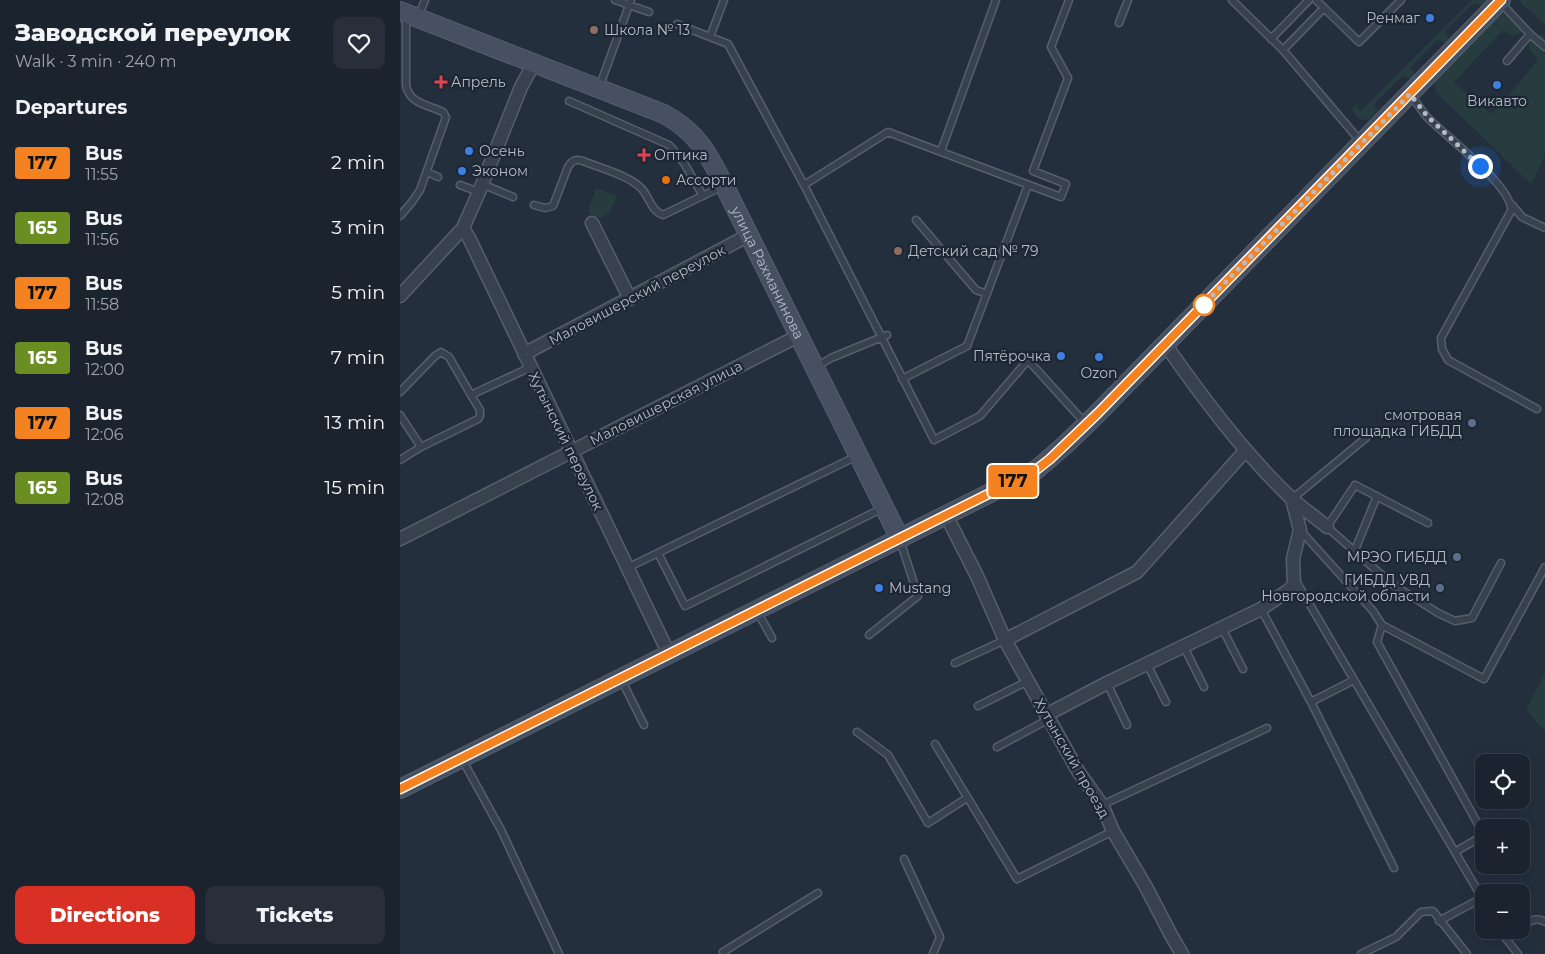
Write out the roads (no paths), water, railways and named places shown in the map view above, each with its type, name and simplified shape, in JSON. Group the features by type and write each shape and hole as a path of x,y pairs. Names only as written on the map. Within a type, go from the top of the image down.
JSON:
{"street":[{"path":"400,789 1036,470 1086,424 1500,1"},
{"name":"улица Рахманинова","path":"408,14 664,114 685,127 705,148 900,539"},
{"path":"400,296 463,228 521,87 534,63"},
{"path":"592,223 630,299"},
{"name":"Хутынский переулок","path":"463,228 669,654"},
{"name":"Маловишерский переулок","path":"524,354 749,235"},
{"name":"Маловишерская улица","path":"400,538 798,336"},
{"path":"1165,344 1205,401 1246,450 1292,499 1327,527"},
{"path":"1005,640 1137,572 1246,450"},
{"path":"1048,717 1107,683 1261,609 1294,585 1293,559 1300,530 1292,499"},
{"name":"Хутынский проезд","path":"946,514 977,576 1005,640 1078,771 1102,805 1113,831 1182,954"}],"lane":[{"path":"400,216 416,196 427,172 446,117 444,112 417,102 409,95 406,85 403,40 408,14 425,0"},
{"path":"615,0 630,2 649,12"},
{"path":"710,37 724,0"},
{"path":"941,151 996,0"},
{"path":"804,185 888,132 1061,197 1066,184 1034,171 1068,78 1052,47 1069,0"},
{"path":"1119,23 1128,0"},
{"path":"1232,0 1283,50 1362,143"},
{"path":"1271,39 1310,0"},
{"path":"1316,0 1359,42 1401,0"},
{"path":"1500,1 1530,34 1545,47"},
{"path":"599,88 630,2"},
{"path":"1283,50 1324,8"},
{"path":"677,24 728,44 825,221 884,336 902,379 934,440 980,416 1028,360 1086,424"},
{"path":"1507,61 1530,34"},
{"path":"1410,94 1427,116 1494,178 1522,217 1545,228"},
{"path":"569,101 669,145 684,163 703,196"},
{"path":"534,205 545,208 553,206 570,164 576,160 583,161 635,183 660,214 666,214 724,185"},
{"path":"427,172 438,177"},
{"path":"460,185 481,188 513,197"},
{"path":"902,379 967,346 1028,185"},
{"path":"1512,205 1511,211 1441,338 1442,349 1448,360 1537,409"},
{"path":"916,220 976,290 987,294"},
{"path":"814,368 831,358 884,336"},
{"path":"400,392 440,352 449,357 480,410 480,417 421,447 400,460"},
{"path":"472,395 530,367"},
{"path":"400,415 421,447"},
{"path":"1292,499 1366,437"},
{"path":"627,568 858,455"},
{"path":"1428,524 1355,485 1327,527 1392,584 1438,613 1455,621 1472,618 1501,563"},
{"path":"1355,550 1377,496"},
{"path":"658,553 685,606 884,508"},
{"path":"1300,530 1373,612 1382,625 1484,679 1545,567"},
{"path":"869,635 918,596 900,539"},
{"path":"1293,575 1475,886"},
{"path":"1261,609 1311,702 1394,868"},
{"path":"757,610 772,638"},
{"path":"1382,625 1377,642 1475,819"},
{"path":"1222,628 1243,669"},
{"path":"955,663 1005,640"},
{"path":"1184,647 1204,687"},
{"path":"1147,664 1166,702"},
{"path":"620,679 644,725"},
{"path":"978,706 1028,680"},
{"path":"1311,702 1354,680"},
{"path":"1107,683 1127,725"},
{"path":"998,747 1048,717"},
{"path":"1102,805 1267,728"},
{"path":"857,732 888,755 928,823 966,798"},
{"path":"935,744 966,798 1017,879 1113,831"},
{"path":"462,758 501,830 559,954"},
{"path":"1455,852 1475,840"},
{"path":"904,859 940,937 933,954"},
{"path":"724,954 723,952 818,893"},
{"path":"1439,921 1475,902"},
{"path":"1361,954 1396,937 1420,912 1433,912 1466,954"},
{"path":"1530,922 1542,920 1545,922"},
{"path":"1506,939 1518,954"}],"place":[{"name":"Ренмаг","path":"1430,18"},
{"name":"Школа № 13","path":"594,30"},
{"name":"Апрель","path":"441,82"},
{"name":"Викавто","path":"1497,85"},
{"name":"Осень","path":"469,151"},
{"name":"Оптика","path":"644,155"},
{"name":"Эконом","path":"462,171"},
{"name":"Ассорти","path":"666,180"},
{"name":"Детский сад № 79","path":"898,251"},
{"name":"Пятёрочка","path":"1061,356"},
{"name":"Ozon","path":"1099,357"},
{"name":"смотровая площадка ГИБДД","path":"1472,423"},
{"name":"МРЭО ГИБДД","path":"1457,557"},
{"name":"Mustang","path":"879,588"},
{"name":"ГИБДД УВД Новгородской области","path":"1440,588"}]}
